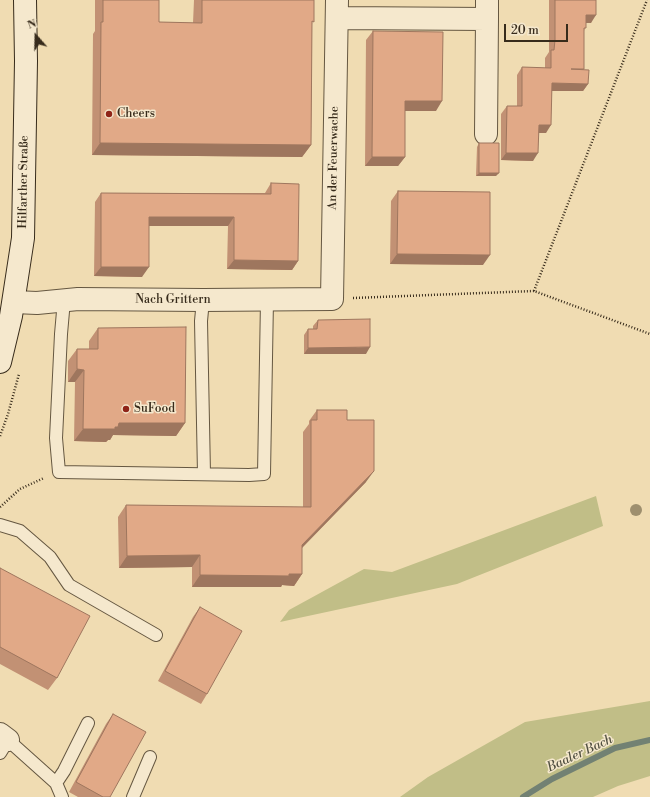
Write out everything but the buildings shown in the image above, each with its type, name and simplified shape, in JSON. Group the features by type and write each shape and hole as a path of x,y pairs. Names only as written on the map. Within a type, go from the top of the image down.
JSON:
{"street":[{"name":"Hilfarther Straße","path":"0,362 14,302 23,238 26,61 25,0"},
{"name":"An der Feuerwache","path":"332,299 337,9 487,9 486,134"},
{"name":"Nach Grittern","path":"14,302 37,303 78,299 332,299"}],"lane":[{"path":"64,300 60,334 56,438 59,472 264,474 267,300"},
{"path":"203,300 204,474"},
{"path":"0,524 20,531 50,557 68,585 156,635"},
{"path":"56,784 88,723"},
{"path":"3,742 56,784 62,797"},
{"path":"133,797 150,757"}],"path":[{"path":"534,291 646,0"},
{"path":"332,299 534,291 650,334"},
{"path":"0,507 20,489 59,472"}],"shaded area":[{"path":"596,496 603,526 457,584 280,622 289,610 364,569 392,572"},
{"path":"650,701 650,776 618,786 593,797 400,797 428,777 525,722"}],"waterway":[{"name":"Baaler Bach","path":"523,797 552,779 615,748 650,740"}],"place":[{"name":"Cheers","path":"109,114"},
{"name":"SuFood","path":"126,409"}]}
